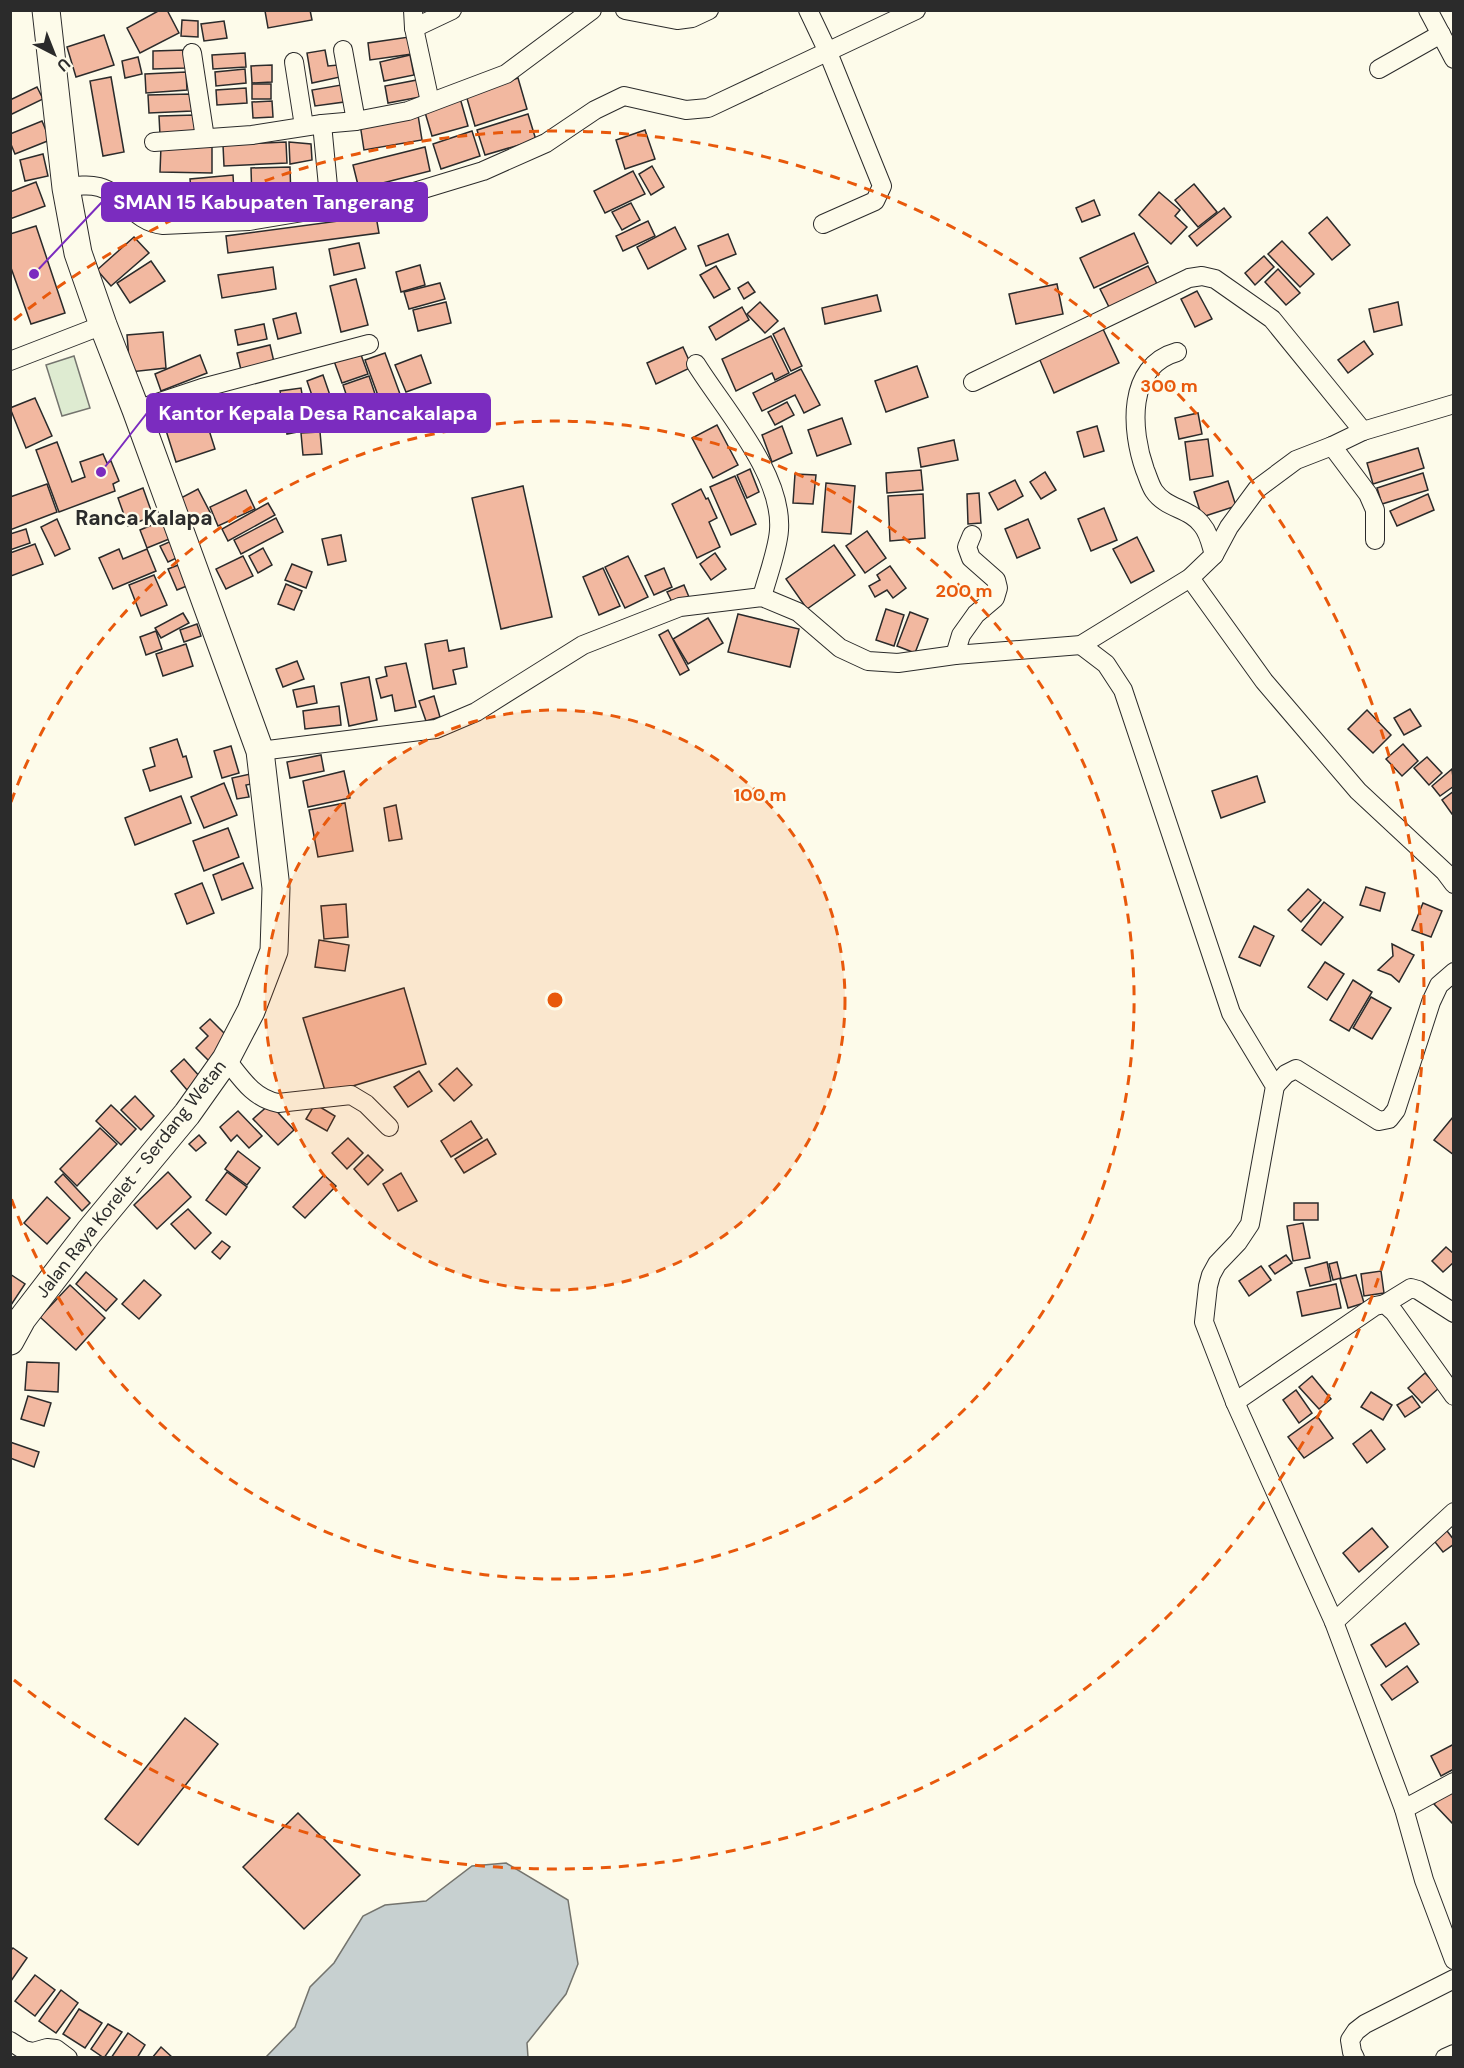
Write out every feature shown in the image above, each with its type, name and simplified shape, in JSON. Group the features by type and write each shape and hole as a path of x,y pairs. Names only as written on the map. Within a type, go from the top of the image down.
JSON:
{"main road":[{"name":"Jalan Raya Korelet - Serdang Wetan","path":"10,1341 22,1319 89,1232 187,1114 226,1059 251,1011 274,951 276,888 260,751 78,253 66,188 46,10"}],"street":[{"path":"430,102 413,19 452,10"},
{"path":"154,142 252,135 304,126 356,121 408,111 506,74 573,26 591,10"},
{"path":"625,10 677,20 692,18 709,10"},
{"path":"808,10 827,50 882,186 875,201 823,224"},
{"path":"66,188 84,185 100,188 124,202 141,219 152,224 163,225 249,221 404,195 483,171 546,142 596,110 624,96 686,110 708,108 916,10"},
{"path":"1428,10 1454,59"},
{"path":"1379,69 1441,34"},
{"path":"343,50 356,121"},
{"path":"192,53 205,138"},
{"path":"294,63 304,126"},
{"path":"322,124 330,207"},
{"path":"973,382 1189,278 1202,276 1215,279 1272,319 1363,431"},
{"path":"10,361 103,326"},
{"path":"136,410 201,388 369,344"},
{"path":"1177,352 1160,358 1143,378 1136,405 1135,429 1139,453 1152,489 1160,499 1189,513 1202,523 1214,555"},
{"path":"696,364 746,434 777,503 779,530 762,597"},
{"path":"260,751 436,729 476,712 583,645 680,607 762,597 798,612 840,648 868,661 898,663 955,655 1081,645 1190,578 1214,555 1229,527 1257,489 1296,460 1363,431 1454,404"},
{"path":"1332,446 1368,494 1375,510 1375,540"},
{"path":"955,655 961,635 975,615 994,598 998,588 996,580 971,558 967,547 972,535"},
{"path":"1190,578 1264,681 1351,783 1445,872 1454,884"},
{"path":"1081,645 1106,664 1123,690 1231,1013 1275,1086"},
{"path":"1454,972 1439,985 1431,1002 1396,1110 1389,1119 1379,1121 1296,1069 1286,1074 1275,1086 1250,1224 1238,1242 1217,1264 1208,1286 1204,1322 1235,1402 1334,1622 1404,1809 1424,1880 1454,1960"},
{"path":"226,1059 256,1095 266,1100 278,1103 351,1095 366,1104 389,1127"},
{"path":"1235,1402 1375,1306 1385,1304 1411,1288 1454,1313"},
{"path":"1385,1304 1394,1312 1454,1396"},
{"path":"1334,1622 1454,1512"},
{"path":"1404,1809 1454,1782"},
{"path":"1355,2058 1350,2040 1356,2031 1373,2019 1454,1979"},
{"path":"10,2041 24,2050 33,2052 47,2048 56,2049 68,2058"},
{"path":"1445,2058 1454,2054"}],"green space":[{"path":"74,356 90,408 62,416 46,365"}],"shaded area":[{"path":"506,1863 568,1900 578,1964 566,1994 527,2043 528,2057 266,2057 295,2027 310,1987 334,1963 363,1916 385,1905 426,1901 472,1866"}],"building":[{"path":"160,10 167,10 179,33 140,53 127,28"},
{"path":"310,10 312,20 268,28 265,11"},
{"path":"182,20 198,21 198,37 181,36"},
{"path":"224,21 227,38 204,41 201,24"},
{"path":"104,35 114,65 76,77 67,47"},
{"path":"409,37 412,54 370,60 368,43"},
{"path":"185,50 186,68 153,69 153,51"},
{"path":"325,50 328,66 338,65 340,77 312,83 307,53"},
{"path":"245,53 246,67 213,69 212,55"},
{"path":"410,55 414,75 384,81 380,62"},
{"path":"138,57 142,74 125,78 122,61"},
{"path":"272,65 272,82 252,83 251,66"},
{"path":"245,69 246,83 216,86 215,72"},
{"path":"186,72 187,90 146,93 145,74"},
{"path":"111,77 124,152 103,156 90,81"},
{"path":"518,78 527,109 475,126 466,95"},
{"path":"417,80 420,97 388,103 385,86"},
{"path":"252,84 271,84 271,99 252,99"},
{"path":"341,85 344,102 315,106 312,90"},
{"path":"37,87 43,99 10,115 10,100"},
{"path":"246,88 247,103 217,105 216,90"},
{"path":"191,94 192,111 149,113 148,95"},
{"path":"460,98 468,126 432,136 424,109"},
{"path":"272,101 273,117 253,118 252,102"},
{"path":"528,114 536,140 485,155 477,130"},
{"path":"196,115 197,133 160,135 159,116"},
{"path":"418,115 422,140 364,150 360,124"},
{"path":"42,121 50,140 15,154 10,142 10,134"},
{"path":"645,130 655,159 625,169 616,140"},
{"path":"472,131 480,156 441,169 433,144"},
{"path":"286,142 287,163 224,166 223,145"},
{"path":"289,142 311,144 312,160 290,164"},
{"path":"161,146 212,146 212,173 160,172"},
{"path":"425,147 430,171 359,189 353,165"},
{"path":"43,154 48,176 25,181 20,160"},
{"path":"652,166 664,187 651,195 639,174"},
{"path":"290,167 291,200 252,201 251,168"},
{"path":"633,171 645,194 605,213 594,191"},
{"path":"233,175 235,208 193,211 190,179"},
{"path":"36,182 45,206 10,219 10,192"},
{"path":"1194,184 1217,212 1198,227 1175,200"},
{"path":"1159,192 1180,210 1175,216 1187,227 1171,244 1139,215"},
{"path":"1094,200 1100,215 1082,222 1076,208"},
{"path":"631,203 640,220 622,230 612,212"},
{"path":"1224,208 1231,217 1197,246 1189,236"},
{"path":"376,216 379,233 228,253 226,236"},
{"path":"1327,217 1350,245 1332,260 1309,233"},
{"path":"648,221 655,236 623,251 616,236"},
{"path":"36,226 65,313 31,324 10,265 10,234"},
{"path":"675,227 686,249 648,269 637,247"},
{"path":"1134,233 1148,263 1094,288 1080,258"},
{"path":"728,234 736,254 706,266 698,246"},
{"path":"134,237 149,253 111,286 97,270"},
{"path":"1282,241 1314,274 1300,287 1268,254"},
{"path":"359,243 365,268 334,275 329,249"},
{"path":"1264,256 1274,267 1255,285 1245,273"},
{"path":"151,261 165,281 130,303 117,283"},
{"path":"420,265 425,285 401,292 396,272"},
{"path":"716,266 730,289 714,298 700,275"},
{"path":"1148,266 1158,286 1110,309 1100,289"},
{"path":"273,267 276,289 222,298 218,275"},
{"path":"1278,269 1300,293 1286,305 1265,282"},
{"path":"356,279 368,325 341,332 330,286"},
{"path":"748,282 755,292 744,299 738,288"},
{"path":"440,283 445,299 409,309 404,292"},
{"path":"1057,284 1063,314 1016,324 1009,294"},
{"path":"1197,291 1212,319 1195,327 1181,299"},
{"path":"877,295 881,311 825,324 822,308"},
{"path":"446,302 451,323 418,331 413,310"},
{"path":"760,302 778,321 765,333 747,314"},
{"path":"1398,302 1402,325 1374,332 1369,309"},
{"path":"742,307 749,320 716,340 709,327"},
{"path":"296,313 301,333 278,339 273,319"},
{"path":"264,324 267,339 238,345 235,330"},
{"path":"784,328 802,366 791,371 773,334"},
{"path":"1103,329 1119,363 1054,393 1039,358"},
{"path":"163,332 166,368 130,372 127,335"},
{"path":"771,336 789,373 775,380 772,373 736,391 722,359"},
{"path":"1364,341 1373,354 1348,373 1338,360"},
{"path":"270,345 274,362 241,370 237,353"},
{"path":"683,347 692,367 656,384 647,363"},
{"path":"360,352 368,374 342,383 334,361"},
{"path":"385,353 404,405 384,412 365,360"},
{"path":"200,355 207,373 161,391 155,374"},
{"path":"421,355 431,383 406,392 395,365"},
{"path":"917,366 928,397 886,412 875,381"},
{"path":"801,369 820,405 804,413 795,395 762,411 753,393"},
{"path":"323,375 333,404 317,410 307,381"},
{"path":"369,376 383,418 357,427 343,385"},
{"path":"301,388 308,430 287,434 280,391"},
{"path":"35,398 52,436 26,448 10,408"},
{"path":"787,402 794,415 775,425 768,412"},
{"path":"202,408 215,449 176,462 163,421"},
{"path":"1198,413 1202,434 1179,439 1175,418"},
{"path":"842,418 851,444 817,456 808,430"},
{"path":"717,425 738,465 713,478 692,438"},
{"path":"782,426 792,453 772,462 762,435"},
{"path":"1097,426 1104,451 1084,457 1077,432"},
{"path":"320,432 322,454 303,455 301,433"},
{"path":"1208,439 1213,476 1190,480 1185,442"},
{"path":"954,440 958,460 921,467 918,448"},
{"path":"57,442 72,482 85,477 80,462 103,454 107,463 111,461 119,481 113,484 115,491 59,512 36,450"},
{"path":"1418,448 1424,468 1373,484 1367,463"},
{"path":"750,469 759,492 747,498 737,475"},
{"path":"921,470 923,490 887,493 886,473"},
{"path":"1045,472 1056,490 1041,499 1030,482"},
{"path":"1423,473 1428,490 1382,504 1377,488"},
{"path":"795,474 816,475 813,504 793,503"},
{"path":"735,476 756,524 731,535 710,487"},
{"path":"1015,480 1023,496 998,510 989,493"},
{"path":"1228,481 1236,506 1202,517 1194,492"},
{"path":"826,483 855,486 851,534 822,532"},
{"path":"47,484 57,512 10,530 10,497"},
{"path":"523,486 552,617 501,629 472,498"},
{"path":"143,488 153,516 128,526 118,498"},
{"path":"198,489 212,516 193,526 179,499"},
{"path":"701,489 717,518 709,522 720,547 697,558 672,504"},
{"path":"246,490 255,509 218,526 210,507"},
{"path":"979,493 981,523 968,524 967,494"},
{"path":"923,494 925,538 890,541 888,496"},
{"path":"1428,494 1434,510 1397,526 1390,511"},
{"path":"268,503 275,515 228,541 222,529"},
{"path":"1104,508 1117,540 1091,551 1078,519"},
{"path":"276,518 283,532 241,554 234,540"},
{"path":"57,519 70,549 55,556 41,527"},
{"path":"166,519 174,537 147,548 140,530"},
{"path":"1028,519 1040,548 1017,558 1005,529"},
{"path":"26,529 30,543 10,550 10,534"},
{"path":"867,531 886,558 865,573 846,546"},
{"path":"341,535 346,561 328,565 322,539"},
{"path":"1137,537 1154,571 1131,583 1113,549"},
{"path":"176,539 183,555 168,562 160,546"},
{"path":"35,544 43,564 11,576 10,553"},
{"path":"834,545 855,575 807,609 786,579"},
{"path":"263,548 272,565 258,573 249,556"},
{"path":"119,549 123,559 147,549 156,571 113,589 99,558"},
{"path":"715,553 726,569 711,580 700,564"},
{"path":"243,556 253,576 226,589 216,569"},
{"path":"628,556 648,597 625,608 605,567"},
{"path":"186,562 194,583 177,590 168,569"},
{"path":"292,564 312,572 306,588 285,580"},
{"path":"890,566 906,588 893,598 887,590 875,597 869,586 880,580 877,575"},
{"path":"603,568 620,606 599,615 583,577"},
{"path":"664,568 672,587 654,595 645,576"},
{"path":"154,575 167,605 141,616 129,585"},
{"path":"286,584 302,591 294,610 278,604"},
{"path":"684,585 689,597 673,604 667,592"},
{"path":"886,609 904,615 894,646 876,640"},
{"path":"910,612 928,619 915,653 897,646"},
{"path":"183,613 189,623 161,638 155,628"},
{"path":"738,614 799,629 790,667 728,652"},
{"path":"708,618 723,643 688,664 673,639"},
{"path":"197,624 201,636 184,642 180,630"},
{"path":"668,630 689,670 680,675 659,635"},
{"path":"156,631 162,649 146,655 140,637"},
{"path":"447,640 449,651 464,648 467,667 453,670 456,684 433,689 425,644"},
{"path":"186,644 193,666 163,676 156,654"},
{"path":"297,661 304,679 283,687 276,669"},
{"path":"406,663 416,707 395,711 392,695 381,698 376,679 387,676 385,667"},
{"path":"369,677 377,720 349,726 341,683"},
{"path":"314,686 317,703 297,707 293,690"},
{"path":"434,696 440,717 426,721 419,701"},
{"path":"339,706 341,725 305,729 303,711"},
{"path":"1410,709 1421,726 1404,735 1394,718"},
{"path":"1367,710 1391,735 1373,753 1348,729"},
{"path":"177,739 183,757 186,756 192,777 150,791 143,770 155,766 150,748"},
{"path":"1403,744 1418,761 1402,776 1386,759"},
{"path":"231,746 239,773 222,778 214,751"},
{"path":"321,755 324,771 290,778 287,762"},
{"path":"1427,757 1442,773 1429,785 1414,768"},
{"path":"1452,769 1454,786 1440,796 1432,786"},
{"path":"344,771 350,798 308,807 303,781"},
{"path":"259,772 261,782 246,785 249,797 237,799 232,778"},
{"path":"1257,776 1265,802 1221,818 1212,791"},
{"path":"224,783 237,815 204,828 191,797"},
{"path":"1454,791 1454,813 1452,814 1442,800"},
{"path":"181,796 191,823 135,845 125,818"},
{"path":"345,803 353,851 318,857 309,810"},
{"path":"396,805 402,839 389,841 384,808"},
{"path":"228,828 239,857 204,871 193,841"},
{"path":"243,863 253,888 222,900 213,875"},
{"path":"202,883 214,913 187,924 175,894"},
{"path":"1366,887 1385,893 1380,911 1360,905"},
{"path":"1308,889 1321,900 1301,922 1288,910"},
{"path":"1324,902 1343,917 1321,945 1302,930"},
{"path":"1423,903 1442,911 1431,937 1412,930"},
{"path":"346,904 348,937 324,939 321,906"},
{"path":"1254,926 1274,936 1260,966 1239,957"},
{"path":"319,940 349,945 345,971 315,967"},
{"path":"1392,944 1414,955 1399,982 1391,975 1378,970 1393,956"},
{"path":"1325,962 1344,974 1327,1000 1308,987"},
{"path":"1353,980 1372,992 1349,1031 1330,1020"},
{"path":"404,988 426,1064 326,1094 303,1018"},
{"path":"1371,997 1391,1008 1372,1039 1353,1028"},
{"path":"210,1019 233,1042 211,1063 196,1048 208,1036 200,1028"},
{"path":"184,1059 201,1078 187,1090 171,1071"},
{"path":"457,1068 472,1085 454,1101 439,1084"},
{"path":"419,1071 432,1091 408,1107 394,1087"},
{"path":"135,1096 154,1116 141,1130 121,1110"},
{"path":"270,1104 294,1130 278,1145 253,1119"},
{"path":"315,1104 335,1116 327,1131 306,1119"},
{"path":"111,1105 136,1129 121,1145 96,1121"},
{"path":"238,1111 262,1136 249,1148 237,1135 231,1141 220,1127"},
{"path":"1454,1117 1454,1155 1434,1140"},
{"path":"471,1121 482,1138 451,1157 441,1141"},
{"path":"100,1128 117,1144 77,1186 60,1169"},
{"path":"199,1135 206,1143 196,1151 189,1144"},
{"path":"348,1138 363,1153 347,1169 332,1153"},
{"path":"487,1139 496,1154 464,1173 455,1159"},
{"path":"238,1151 260,1168 247,1185 225,1169"},
{"path":"368,1155 383,1170 368,1185 354,1169"},
{"path":"168,1172 191,1197 157,1229 134,1205"},
{"path":"227,1172 247,1187 226,1215 206,1200"},
{"path":"401,1173 417,1201 398,1211 383,1184"},
{"path":"63,1174 90,1203 82,1211 55,1182"},
{"path":"324,1175 336,1186 305,1218 293,1207"},
{"path":"47,1197 70,1218 47,1244 24,1223"},
{"path":"1294,1203 1318,1203 1318,1220 1294,1220"},
{"path":"188,1209 211,1233 195,1249 171,1224"},
{"path":"1303,1223 1310,1258 1293,1261 1287,1226"},
{"path":"222,1241 230,1247 220,1259 212,1252"},
{"path":"1446,1247 1454,1254 1454,1262 1443,1272 1432,1261"},
{"path":"1286,1255 1292,1263 1275,1274 1269,1266"},
{"path":"1327,1262 1331,1281 1310,1286 1305,1268"},
{"path":"1337,1262 1341,1278 1333,1280 1329,1264"},
{"path":"1261,1266 1271,1280 1249,1296 1239,1281"},
{"path":"1381,1271 1384,1293 1364,1296 1361,1274"},
{"path":"86,1272 117,1299 106,1311 76,1284"},
{"path":"10,1274 25,1284 11,1305 10,1305"},
{"path":"1356,1275 1364,1303 1348,1308 1340,1279"},
{"path":"144,1280 161,1295 139,1319 122,1304"},
{"path":"1336,1284 1341,1308 1302,1316 1297,1292"},
{"path":"70,1285 105,1318 76,1350 40,1317"},
{"path":"27,1362 59,1363 58,1392 25,1390"},
{"path":"1425,1373 1439,1388 1422,1403 1408,1388"},
{"path":"1312,1376 1331,1399 1319,1409 1299,1387"},
{"path":"1296,1390 1312,1413 1299,1423 1283,1400"},
{"path":"1371,1392 1392,1405 1383,1420 1361,1407"},
{"path":"28,1396 51,1403 44,1426 21,1419"},
{"path":"1412,1396 1420,1407 1405,1417 1397,1405"},
{"path":"1317,1416 1333,1438 1304,1458 1288,1437"},
{"path":"1371,1430 1385,1449 1367,1463 1353,1444"},
{"path":"10,1442 39,1452 34,1467 10,1458"},
{"path":"1444,1527 1454,1540 1454,1544 1443,1552 1431,1537"},
{"path":"1372,1528 1388,1547 1359,1572 1343,1553"},
{"path":"1405,1623 1419,1644 1386,1667 1371,1645"},
{"path":"1407,1666 1418,1682 1392,1700 1381,1685"},
{"path":"185,1718 218,1744 138,1845 105,1819"},
{"path":"1454,1744 1454,1769 1441,1776 1431,1756"},
{"path":"1450,1789 1454,1793 1454,1825 1434,1804"},
{"path":"298,1813 360,1875 304,1929 243,1867"},
{"path":"13,1948 27,1958 11,1981 10,1951"},
{"path":"35,1975 55,1990 35,2016 15,2001"},
{"path":"61,1990 78,2003 56,2033 39,2021"},
{"path":"79,2009 102,2023 85,2048 63,2034"},
{"path":"108,2024 122,2032 104,2058 91,2049"},
{"path":"128,2033 145,2045 137,2058 111,2058"},
{"path":"161,2047 173,2058 152,2058"}],"place":[{"name":"SMAN 15 Kabupaten Tangerang","path":"34,274"},
{"name":"Kantor Kepala Desa Rancakalapa","path":"101,472"}],"district":[{"name":"Ranca Kalapa","path":"144,518"}]}
